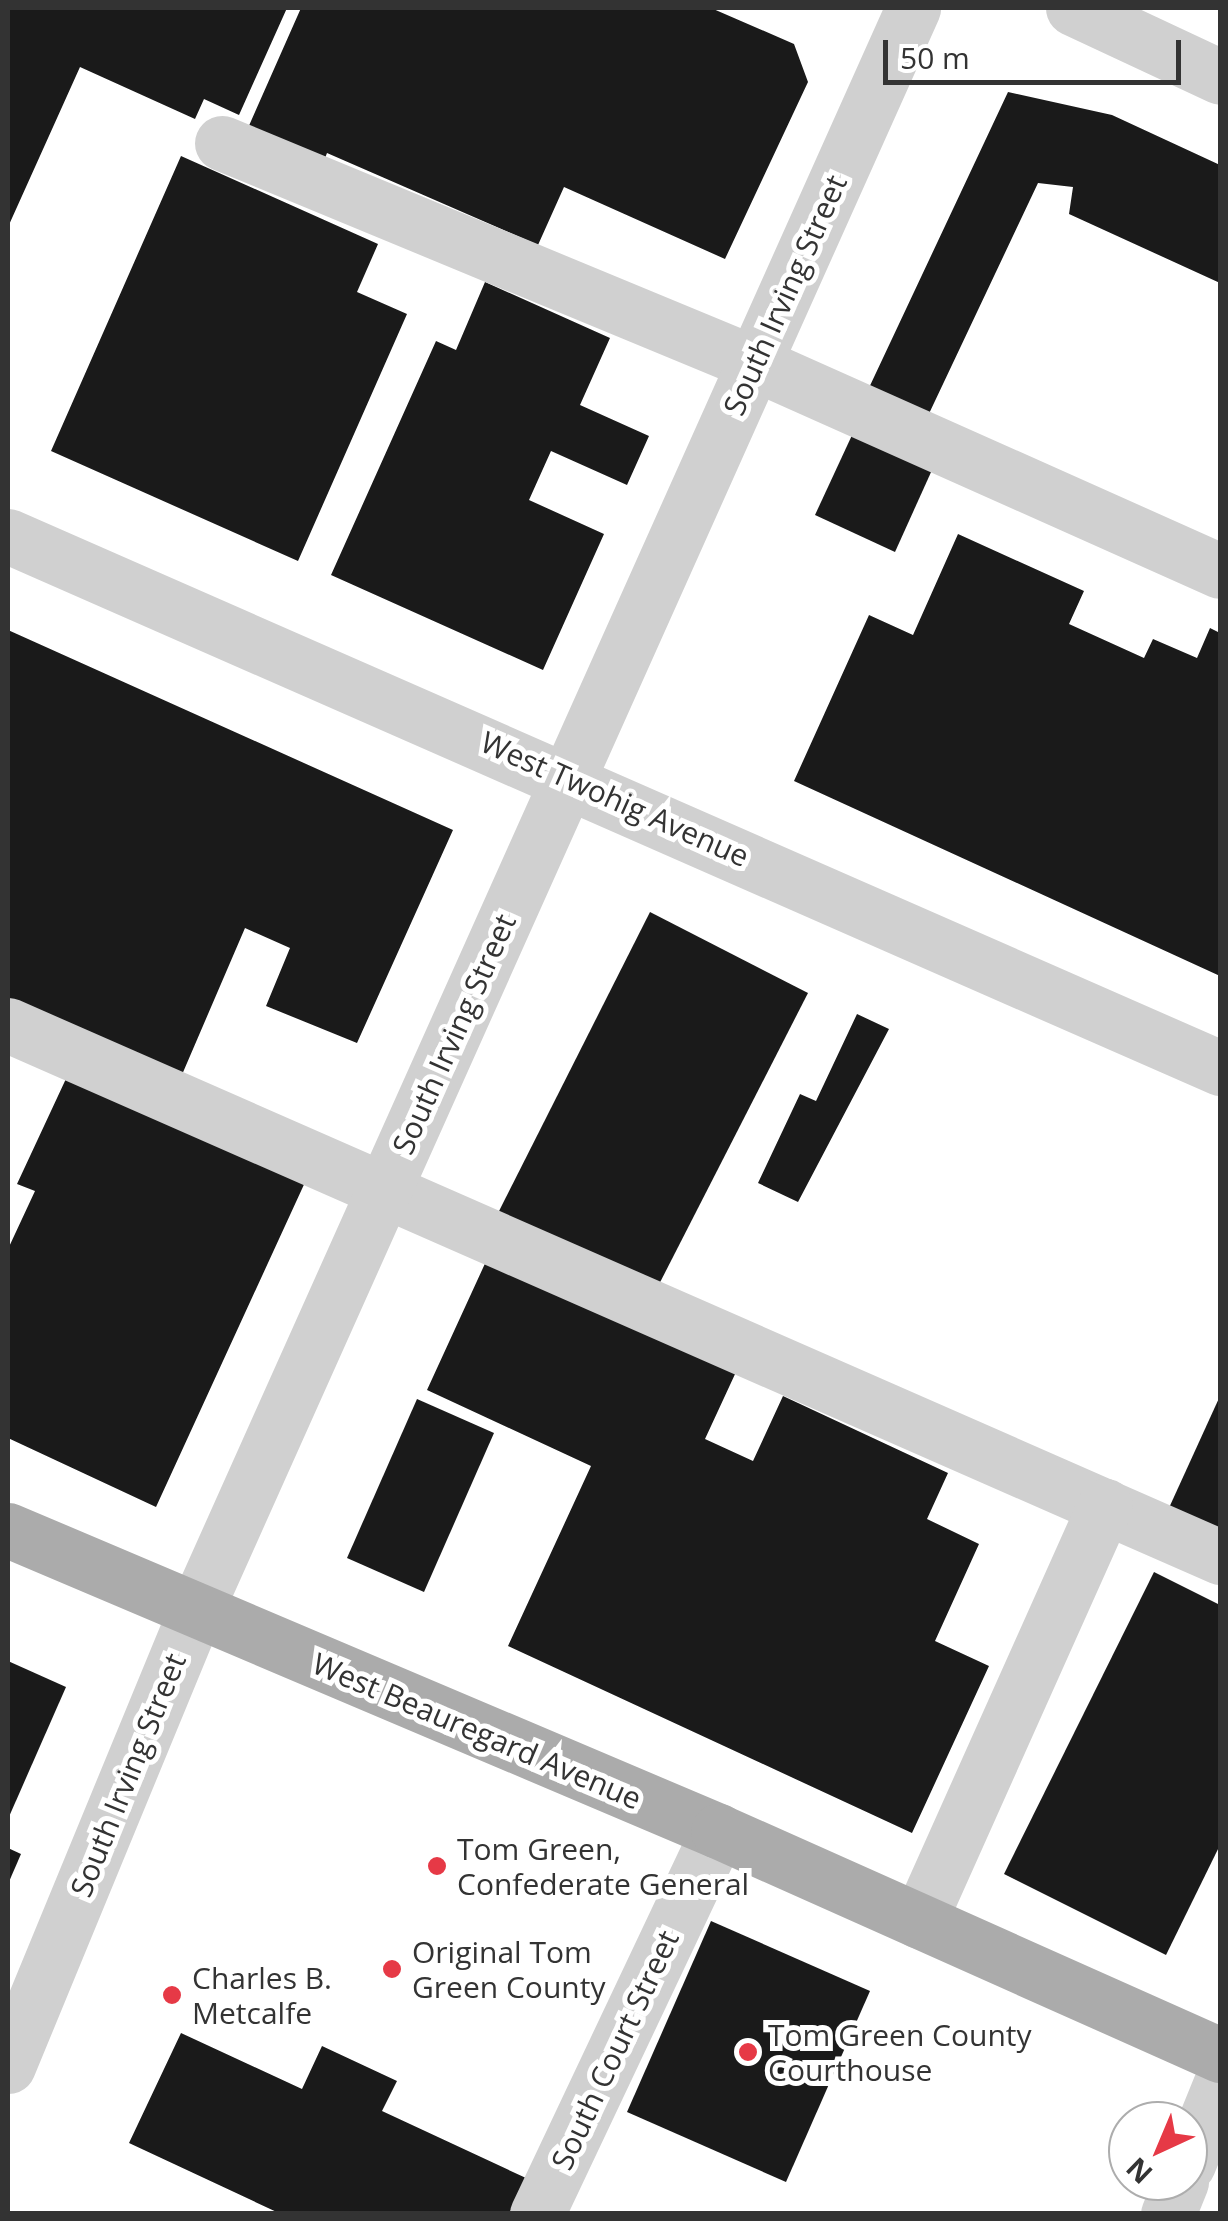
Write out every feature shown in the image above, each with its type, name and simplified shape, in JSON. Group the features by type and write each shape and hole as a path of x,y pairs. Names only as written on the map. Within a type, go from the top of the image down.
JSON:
{"main road":[{"name":"West Beauregard Avenue","path":"8,1530 194,1614 718,1832 1220,2055"}],"street":[{"name":"South Irving Street","path":"8,2066 194,1614 913,8"},
{"path":"1073,8 1220,77"},
{"path":"222,143 754,362 1220,571"},
{"name":"West Twohig Avenue","path":"8,536 569,778 1220,1068"},
{"path":"8,1025 1220,1557"},
{"path":"920,1921 1105,1506"},
{"name":"South Court Street","path":"537,2214 718,1832"},
{"path":"1208,2115 1220,2085"}],"building":[{"path":"8,8 287,8 239,115 204,99 195,119 80,67 8,227"},
{"path":"301,8 711,8 794,44 808,82 725,259 564,187 538,245 327,153 320,171 244,137"},
{"path":"1008,92 1112,115 1220,165 1220,283 1069,214 1073,187 1038,183 926,420 867,392"},
{"path":"181,156 378,244 357,292 407,314 298,561 51,451"},
{"path":"485,282 610,338 580,405 649,436 627,485 551,451 529,500 604,534 543,670 331,575 436,341 456,350"},
{"path":"853,433 932,470 895,552 815,515"},
{"path":"958,534 1084,591 1069,624 1144,658 1153,639 1197,658 1210,628 1220,633 1220,976 794,781 869,615 913,635"},
{"path":"8,630 453,830 357,1043 266,1006 290,948 245,928 181,1077 8,1002"},
{"path":"650,912 808,993 651,1300 495,1219"},
{"path":"857,1014 889,1029 798,1202 758,1183 800,1094 816,1101"},
{"path":"71,1068 307,1178 156,1507 8,1438 8,1249 35,1191 17,1184"},
{"path":"488,1257 736,1372 705,1439 753,1461 783,1396 948,1473 927,1519 979,1544 935,1641 989,1666 912,1833 508,1646 591,1466 427,1390"},
{"path":"1220,1396 1220,1548 1163,1521"},
{"path":"417,1399 494,1433 424,1592 347,1558"},
{"path":"1154,1572 1220,1605 1220,1845 1166,1955 1004,1874"},
{"path":"8,1661 66,1687 8,1819"},
{"path":"8,1848 21,1854 8,1884"},
{"name":"Tom Green County Courthouse","path":"711,1921 870,1991 786,2182 627,2112"},
{"path":"181,2033 302,2089 322,2046 397,2081 382,2111 526,2178 509,2214 281,2214 129,2143"}],"place":[{"name":"Tom Green, Confederate General","path":"437,1866"},
{"name":"Original Tom Green County","path":"392,1969"},
{"name":"Charles B. Metcalfe","path":"172,1995"},
{"name":"Tom Green County Courthouse","path":"748,2052"}]}
